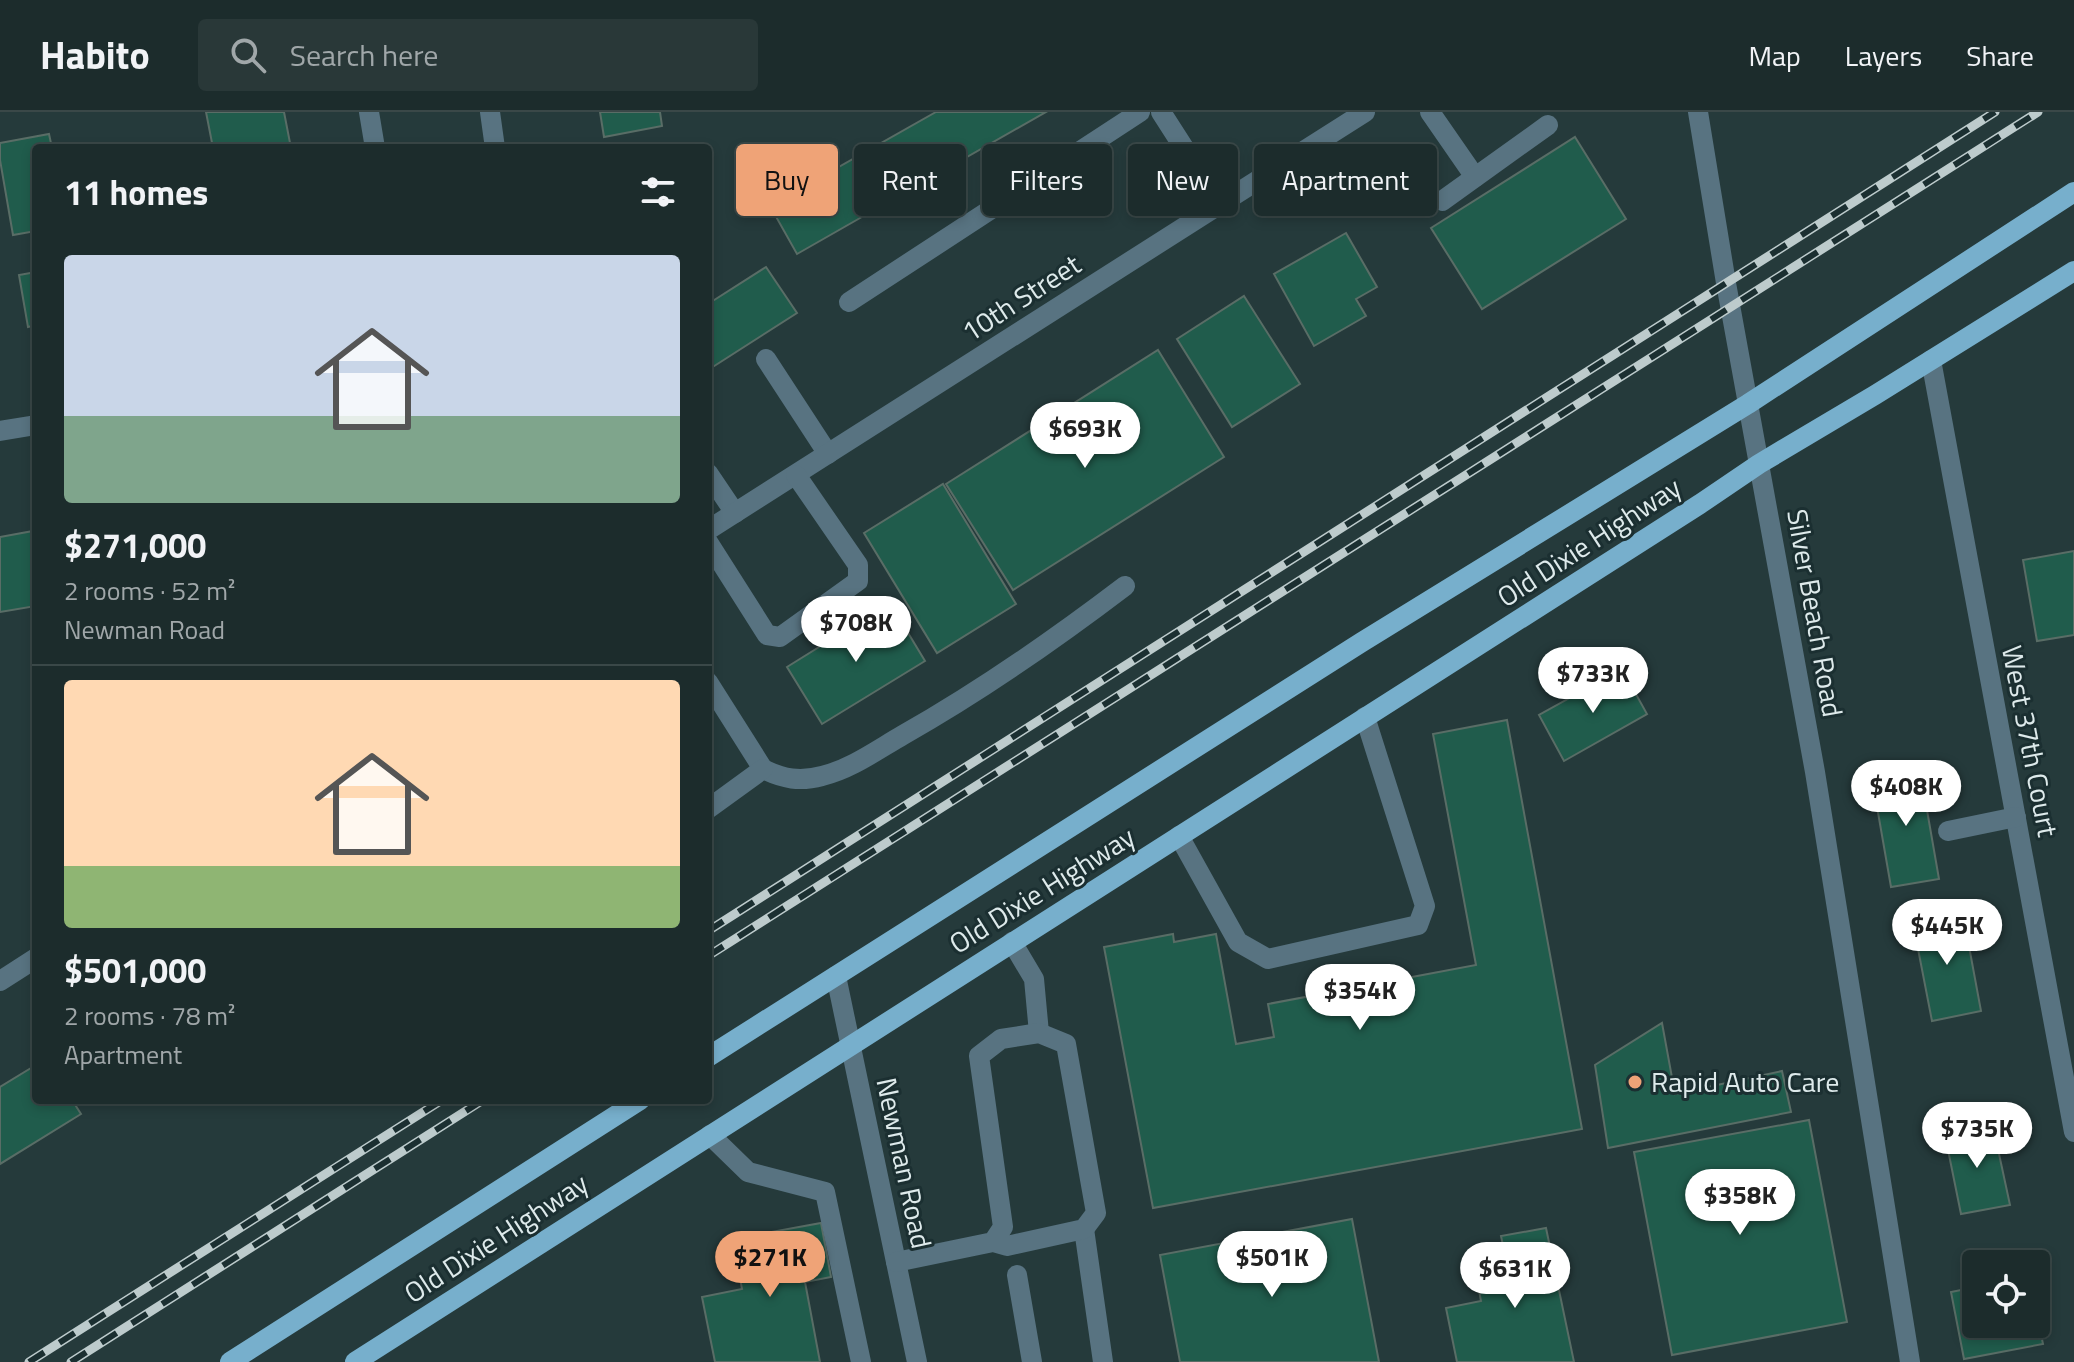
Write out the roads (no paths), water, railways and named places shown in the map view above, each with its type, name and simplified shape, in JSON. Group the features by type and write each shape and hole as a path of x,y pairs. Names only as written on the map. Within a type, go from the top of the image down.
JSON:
{"main road":[{"name":"Old Dixie Highway","path":"712,1054 1362,642 1748,404 2074,192"},
{"name":"Old Dixie Highway","path":"355,1362 1759,464 2074,271"},
{"name":"Old Dixie Highway","path":"230,1362 634,1104"}],"street":[{"path":"369,112 374,144"},
{"path":"490,112 494,144"},
{"path":"849,302 1140,112"},
{"path":"1161,112 1182,144"},
{"name":"10th Street","path":"1238,193 1365,112"},
{"path":"1430,112 1475,177"},
{"name":"Silver Beach Road","path":"1698,112 1815,772 1910,1362"},
{"path":"1442,201 1548,125"},
{"name":"10th Street","path":"712,527 1201,216"},
{"path":"766,359 828,454"},
{"name":"West 37th Court","path":"1931,360 2074,1132"},
{"path":"0,431 32,426"},
{"path":"712,548 767,635 780,637 858,581 858,565 796,475"},
{"path":"712,479 735,513"},
{"path":"712,688 763,769 780,777 820,777 845,769 960,703 1125,586"},
{"path":"1179,836 1238,942 1268,959 1418,925 1425,906 1365,717"},
{"path":"712,806 763,769"},
{"path":"1948,831 2016,817"},
{"path":"1012,942 1034,979 1039,1033"},
{"path":"0,981 32,961"},
{"name":"Newman Road","path":"836,976 917,1362"},
{"path":"896,1262 993,1242 1007,1246 1084,1229 1096,1213 1066,1044 1039,1033 1001,1039 979,1056 1003,1227 993,1242"},
{"path":"710,1135 748,1172 825,1192 861,1362"},
{"path":"1084,1229 1103,1362"},
{"path":"1017,1275 1032,1362"}],"railway":[{"path":"712,928 1995,112"},
{"path":"712,953 2038,112"},
{"path":"29,1362 436,1104"},
{"path":"71,1362 477,1104"}],"place":[{"name":"Rapid Auto Care","path":"1635,1082"}]}
